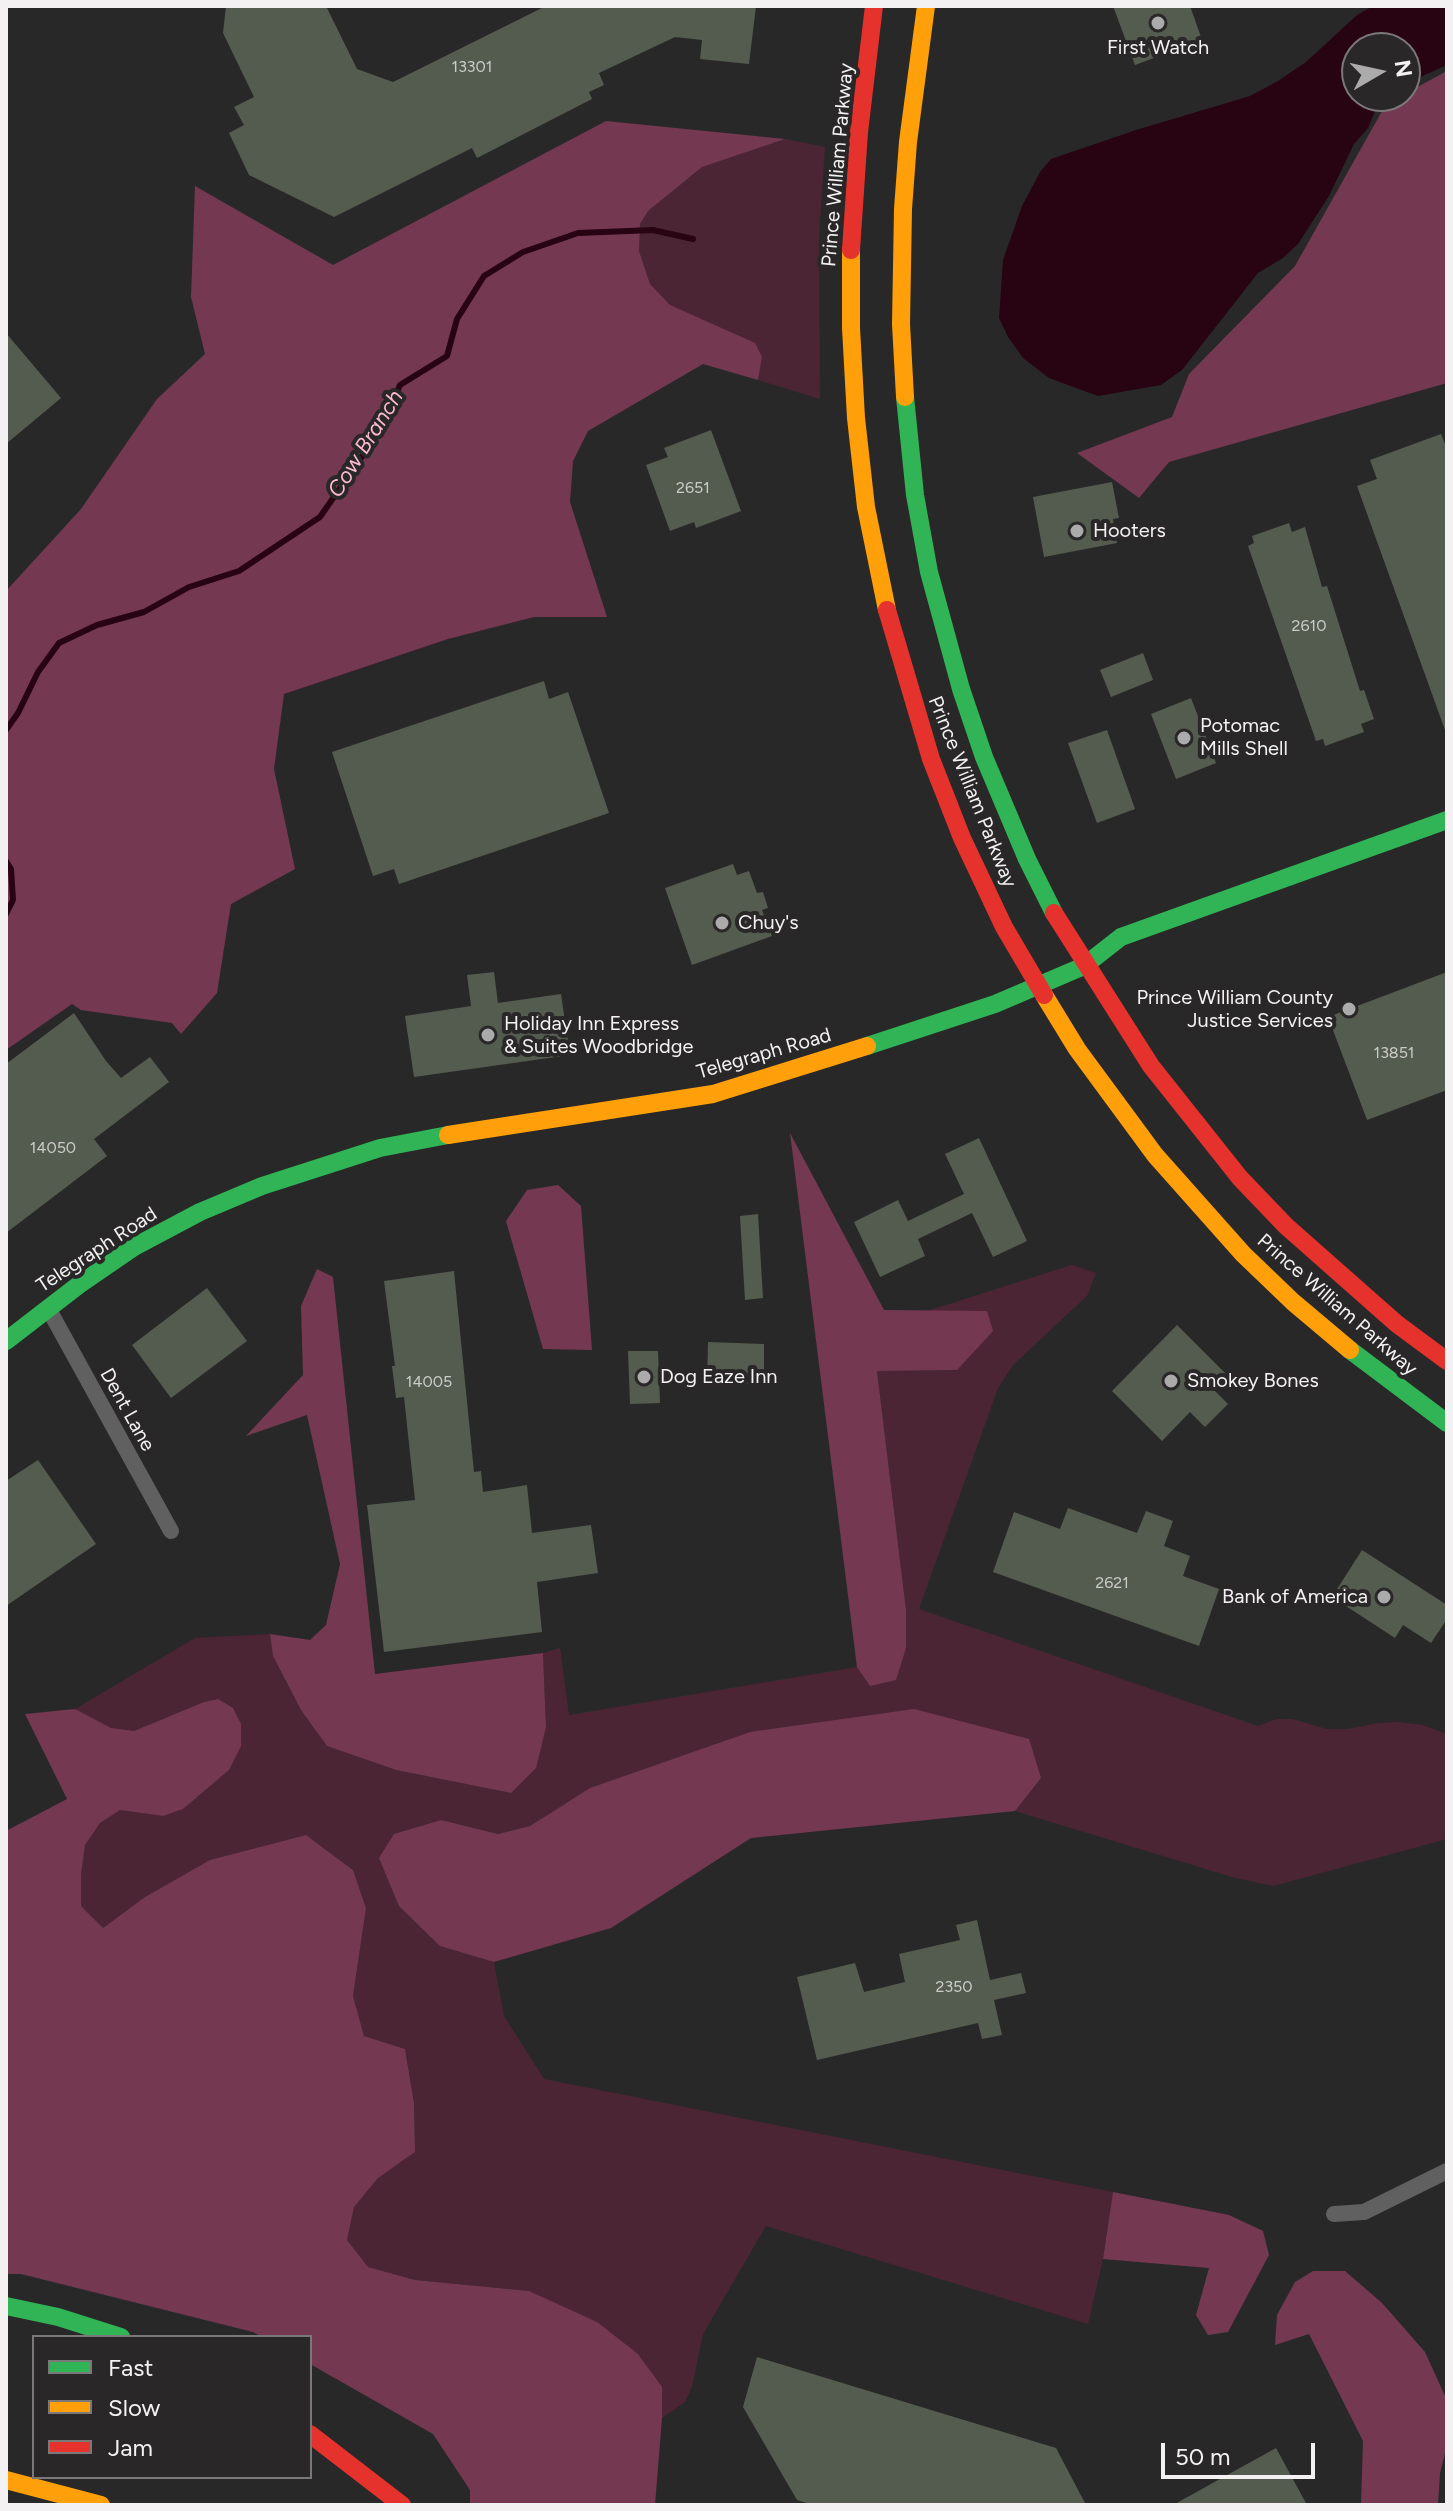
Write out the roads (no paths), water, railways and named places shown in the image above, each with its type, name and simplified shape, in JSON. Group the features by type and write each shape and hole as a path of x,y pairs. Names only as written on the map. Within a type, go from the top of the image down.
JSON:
{"main road":[{"name":"Prince William Parkway","path":"874,6 854,186 850,265 856,418 866,507 891,628 931,759 962,838 1004,927 1077,1049 1171,1174 1233,1243 1293,1302 1346,1347 1447,1423"},
{"name":"Prince William Parkway","path":"926,6 908,142 901,251 906,418 915,495 929,572 961,689 984,757 1027,859 1061,928 1151,1066 1240,1178 1334,1271 1447,1361"},
{"name":"Telegraph Road","path":"6,1341 134,1247 200,1212 262,1186 380,1148 713,1094 872,1045 1039,987 1084,966 1121,937 1447,820"},
{"path":"6,2306 58,2317 115,2335"},
{"path":"312,2436 402,2505"},
{"path":"6,2480 101,2505"}],"street":[{"name":"Dent Lane","path":"48,1308 171,1531"},
{"path":"1334,2214 1364,2212 1447,2171"}],"waterway":[{"name":"Cow Branch","path":"6,730 38,672 59,643 97,625 144,612 189,587 239,571 320,517 379,432 400,385 447,356 457,319 484,276 523,252 578,233 653,230 693,239"},
{"name":"Cow Branch","path":"6,861 11,869 13,900 6,914"}],"place":[{"name":"First Watch","path":"1158,23"},
{"name":"Hooters","path":"1077,531"},
{"name":"Potomac Mills Shell","path":"1184,738"},
{"name":"Chuy's","path":"722,923"},
{"name":"Prince William County Justice Services","path":"1349,1009"},
{"name":"Holiday Inn Express & Suites Woodbridge","path":"488,1035"},
{"name":"Dog Eaze Inn","path":"644,1377"},
{"name":"Smokey Bones","path":"1171,1381"},
{"name":"Bank of America","path":"1384,1597"}]}
